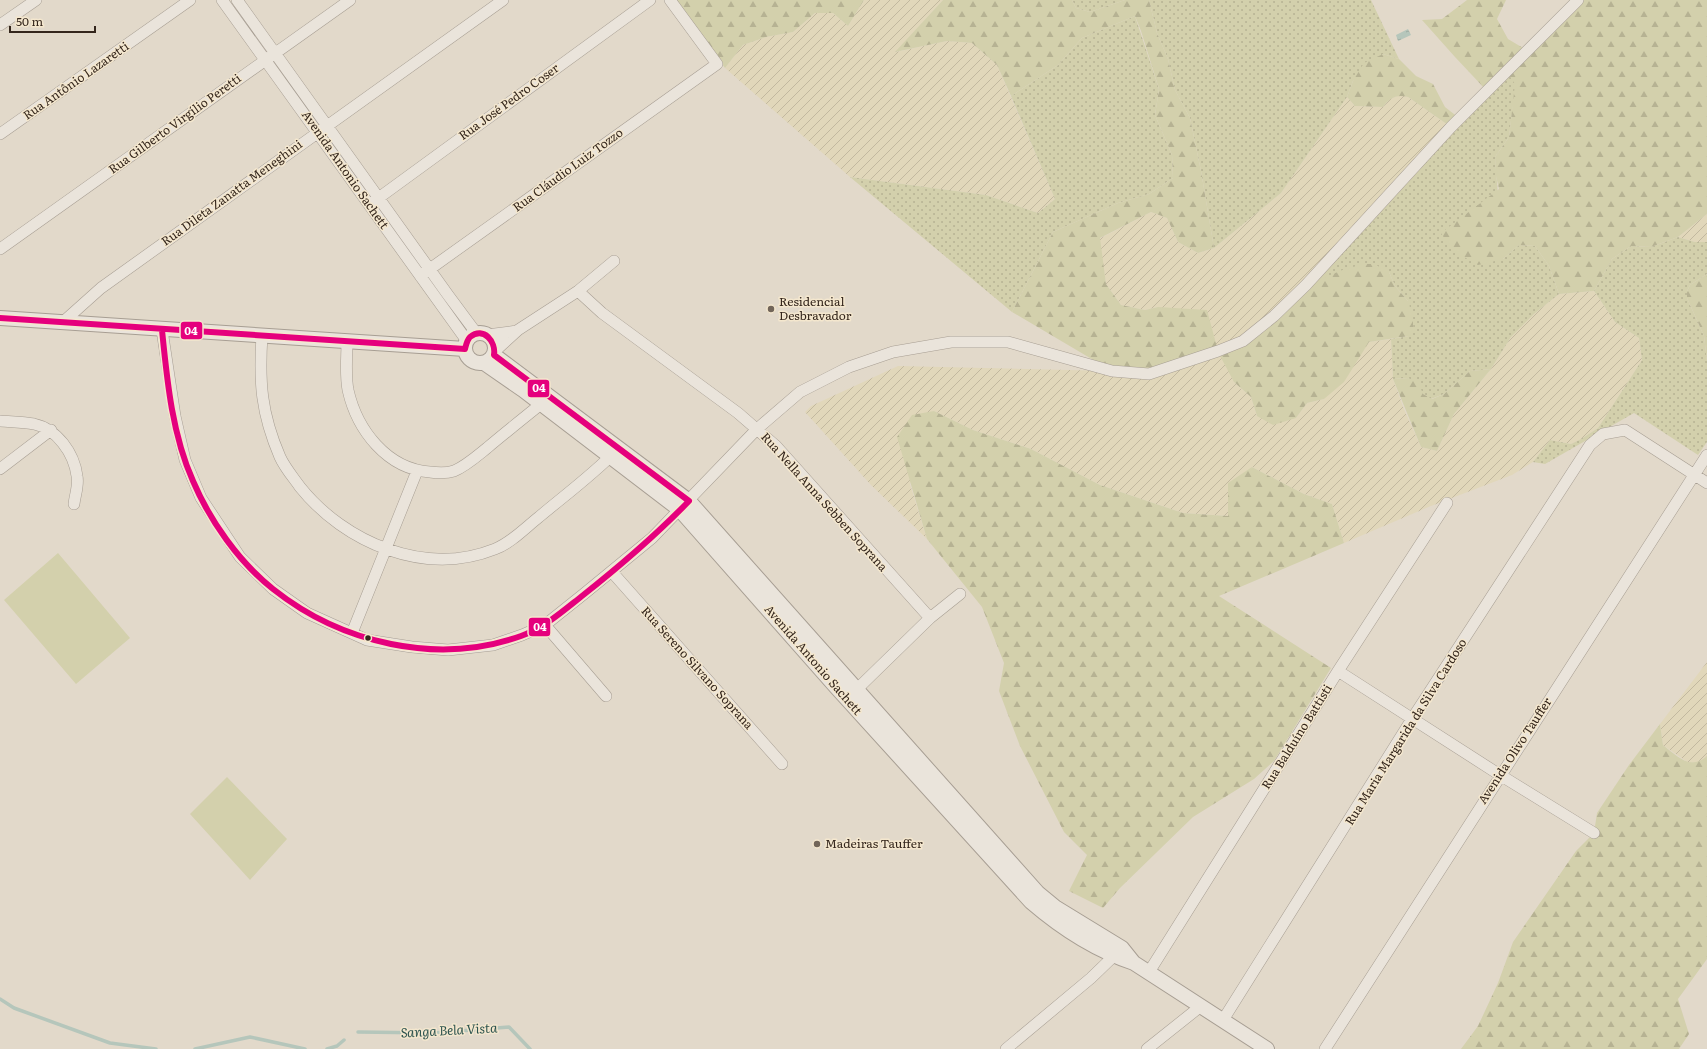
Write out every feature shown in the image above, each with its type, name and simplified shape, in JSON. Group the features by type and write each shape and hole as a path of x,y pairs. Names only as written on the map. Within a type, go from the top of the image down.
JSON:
{"street":[{"path":"0,25 36,0"},
{"name":"Rua Antônio Lazaretti","path":"0,134 190,0"},
{"name":"Avenida Antonio Sachett","path":"222,0 370,204 420,276 474,340"},
{"name":"Avenida Antonio Sachett","path":"237,0 276,52 327,126 430,269 474,340 469,359 478,364 491,357 684,506 985,842 1038,893 1118,953 1267,1049"},
{"name":"Rua Gilberto Virgílio Peretti","path":"0,249 350,0"},
{"name":"Rua Dileta Zanatta Meneghini","path":"62,322 101,288 503,0"},
{"name":"Rua José Pedro Coser","path":"370,204 650,0"},
{"name":"Rua Cláudio Luiz Tozzo","path":"420,276 717,64 670,0"},
{"path":"162,330 175,416 185,460 201,498 240,556 273,589 307,613 367,640 448,650 493,645 545,625 652,538 757,429 800,392 849,367 893,352 951,342 1008,342 1112,370 1149,374 1218,352 1243,341 1274,316 1306,285 1451,127 1578,0"},
{"path":"491,357 518,330 578,291 614,261"},
{"name":"Rua Nella Anna Sebben Soprana","path":"578,291 602,313 757,429 776,446 930,618"},
{"path":"0,318 162,330 347,341 474,340 494,342 491,357"},
{"path":"474,340 518,330"},
{"path":"262,335 260,366 263,409 281,458 292,476 319,507 344,528 386,549 419,558 474,556 496,549 516,535 614,453"},
{"path":"347,341 346,372 348,389 361,425 374,443 389,457 402,466 417,471 454,471 468,463 545,400"},
{"path":"0,421 34,424 50,430 60,438 72,460 77,477 74,504"},
{"path":"0,469 50,430"},
{"name":"Rua Maria Margarida da Silva Cardoso","path":"1223,1020 1412,719 1590,446 1603,434 1625,430 1694,474"},
{"name":"Avenida Olivo Tauffer","path":"1325,1049 1707,455"},
{"path":"352,633 417,471"},
{"path":"1694,474 1707,483"},
{"name":"Rua Balduíno Battisti","path":"1149,972 1338,671 1447,503"},
{"name":"Rua Sereno Silvano Soprana","path":"612,572 782,764"},
{"path":"852,694 930,618 960,594"},
{"path":"545,625 606,696"},
{"path":"1338,671 1500,775 1594,833"},
{"path":"1006,1049 1118,953"},
{"path":"1147,1049 1201,1006"}],"shaded area":[{"path":"864,0 943,0 896,52 947,41 972,43 997,65 1055,199 1038,213 986,195 850,177 725,68 743,45 766,37 793,32 815,13 833,13 848,26"},
{"path":"1400,95 1408,97 1451,127 1234,382 1251,397 1257,416 1296,418 1307,403 1324,399 1369,342 1391,339 1393,379 1404,409 1421,447 1437,451 1454,414 1491,369 1511,337 1534,314 1559,294 1594,291 1615,322 1639,338 1642,360 1598,428 1581,439 1571,444 1550,440 1533,462 1512,475 1431,506 1344,543 1332,504 1304,494 1252,467 1228,516 1183,513 1100,485 1031,449 973,430 934,411 910,484 927,539 871,485 805,412 811,406 898,366 1112,371 1158,307 1145,310 1121,305 1106,284 1099,239 1151,212 1167,218 1178,242 1198,253 1214,248 1281,193 1347,97 1355,106 1383,107 1390,99"},
{"path":"1707,214 1707,242 1695,242 1678,237"},
{"path":"1707,662 1707,756 1700,762 1687,762 1663,745 1660,724"}],"green space":[{"path":"675,0 864,0 848,26 833,13 815,13 793,32 766,37 743,45 725,68"},
{"path":"943,0 1072,0 1076,8 1090,12 1125,0 1149,0 1157,33 1168,59 1175,90 1190,118 1214,248 1198,253 1178,242 1167,218 1151,212 1100,238 1106,284 1121,305 1145,310 1158,307 1207,310 1218,351 1243,341 1306,285 1345,269 1365,264 1374,264 1389,272 1395,286 1408,301 1413,315 1413,328 1409,336 1369,342 1344,382 1324,399 1307,403 1296,418 1273,425 1257,416 1251,397 1234,382 1218,352 1149,374 1112,371 1012,312 1053,232 1118,203 1149,194 1173,178 1172,155 1155,115 1159,89 1135,16 1082,38 1058,65 1011,96 997,65 972,43 947,41 895,52"},
{"path":"1072,0 1125,0 1090,12 1076,8"},
{"path":"1149,0 1371,0 1399,59 1383,54 1353,81 1347,97 1281,193 1214,248 1190,118 1175,90 1168,59 1157,33"},
{"path":"1467,0 1506,0 1497,19 1508,39 1528,51 1578,0 1707,0 1707,214 1678,237 1651,247 1631,246 1612,259 1594,291 1559,294 1549,266 1535,246 1519,245 1503,259 1478,265 1452,250 1441,233 1499,189 1496,176 1495,157 1509,137 1515,84 1507,72 1487,91 1422,20 1442,19"},
{"path":"1135,16 1159,89 1155,115 1172,155 1173,178 1149,194 1118,203 1053,232 1012,312 850,177 986,195 1038,213 1055,199 1011,96 1058,65 1082,38"},
{"path":"1383,54 1399,59 1416,76 1433,84 1445,107 1459,118 1451,127 1408,97 1397,96 1388,101 1383,107 1355,106 1347,97 1353,81 1364,63"},
{"path":"1507,72 1516,84 1509,137 1495,157 1503,259 1519,245 1535,246 1549,266 1559,294 1534,314 1511,337 1491,369 1470,371 1444,394 1431,399 1423,394 1408,378 1393,379 1391,339 1409,336 1408,301 1395,286 1389,272 1306,285"},
{"path":"1678,237 1695,242 1707,242 1707,274 1690,285 1687,291 1687,298 1704,336 1707,361 1707,442 1698,455 1634,413 1545,464 1533,462 1550,440 1571,444 1598,428 1642,360 1639,338 1615,322 1594,291 1612,259 1631,246 1651,247"},
{"path":"1707,274 1707,361 1704,336 1687,298 1687,291 1690,285"},
{"path":"1491,369 1454,414 1437,451 1421,447 1393,379 1408,378 1418,382 1423,394 1432,399 1444,394 1470,371"},
{"path":"934,411 973,430 1031,449 1100,485 1183,513 1228,516 1228,483 1252,467 1304,494 1332,504 1344,543 1219,596 1331,668 1274,761 1254,779 1193,817 1120,888 1103,908 1069,891 1087,855 1064,832 1020,746 999,691 1004,663 982,607 927,539 897,437 912,415"},
{"path":"58,553 130,638 76,684 4,600"},
{"path":"1660,724 1663,745 1679,757 1689,762 1695,762 1707,756 1707,959 1678,999 1689,1034 1679,1049 1461,1049 1478,1026 1498,983 1513,942 1576,851 1594,833 1597,813 1629,765"},
{"path":"227,777 287,839 250,880 190,814"}],"water":[{"path":"1408,29 1411,35 1398,41 1396,35"}],"waterway":[{"name":"Sanga Bela Vista","path":"0,999 14,1008 110,1043 156,1049"},
{"name":"Sanga Bela Vista","path":"358,1032 434,1033 509,1027 530,1049"},
{"name":"Sanga Bela Vista","path":"195,1049 250,1037 305,1049"},
{"name":"Sanga Bela Vista","path":"327,1049 337,1046 344,1040"}],"transit line":[{"name":"04","path":"0,318 465,349 467,341 470,337 475,334 484,334 493,345 494,355 689,501 651,538 610,573 553,619 529,633 489,645 456,649 424,649 391,644 359,636 300,608 273,589 237,554 217,526 193,481 180,445 168,387 162,330"}],"place":[{"name":"Residencial Desbravador","path":"771,309"},
{"name":"Madeiras Tauffer","path":"817,844"}]}
